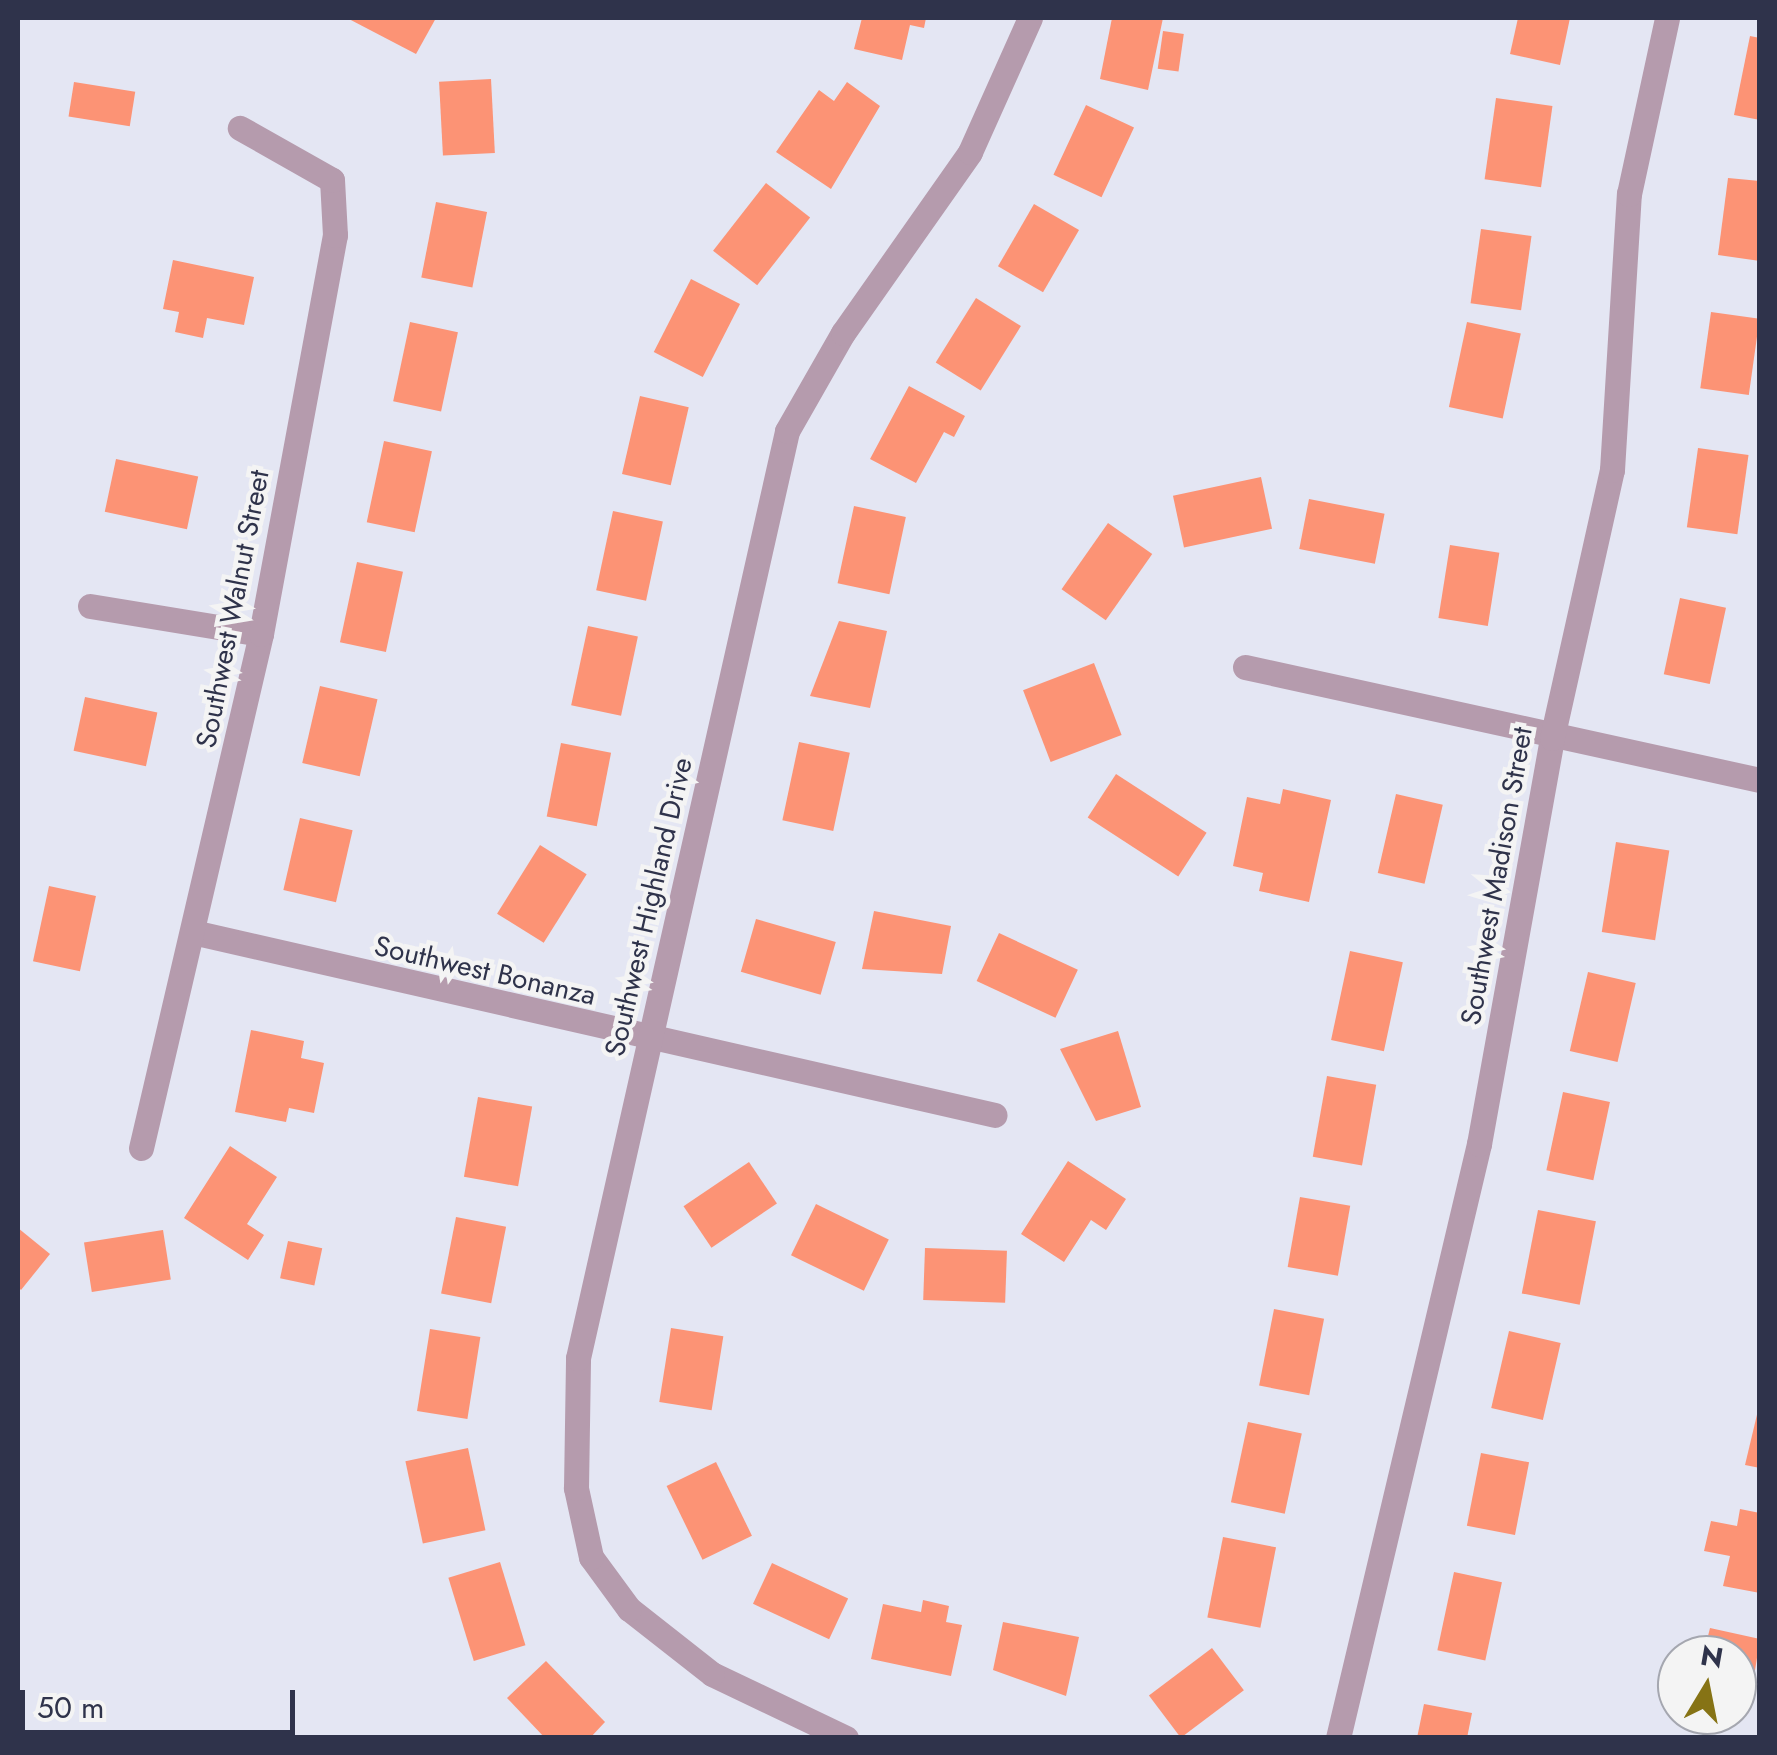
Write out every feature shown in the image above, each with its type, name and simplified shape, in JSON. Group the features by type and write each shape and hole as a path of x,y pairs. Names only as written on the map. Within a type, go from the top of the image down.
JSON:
{"street":[{"name":"Southwest Highland Drive","path":"846,1738 712,1674 629,1609 591,1557 576,1488 578,1358 787,431 843,333 970,152 1030,18"},
{"name":"Southwest Madison Street","path":"1338,1738 1479,1144 1552,738 1612,470 1629,194 1667,18"},
{"name":"Southwest Walnut Street","path":"141,1148 196,933 261,634 335,234 332,180 240,128"},
{"path":"90,606 261,634"},
{"path":"1245,667 1552,738 1760,780"},
{"name":"Southwest Bonanza","path":"196,933 650,1040 995,1115"}],"building":[{"path":"347,18 436,18 416,54"},
{"path":"862,18 926,18 924,28 910,25 902,60 854,49"},
{"path":"1112,18 1163,18 1148,90 1100,79"},
{"path":"1518,18 1570,18 1560,65 1510,54"},
{"path":"1163,31 1184,34 1179,72 1158,69"},
{"path":"1750,36 1760,38 1760,120 1734,115"},
{"path":"491,79 495,153 443,156 439,82"},
{"path":"74,82 135,92 130,126 69,117"},
{"path":"847,82 880,106 831,189 776,152 819,90 834,101"},
{"path":"1496,98 1552,106 1541,187 1485,179"},
{"path":"1086,105 1134,127 1101,197 1053,175"},
{"path":"1728,178 1760,181 1760,261 1718,255"},
{"path":"766,183 810,217 757,285 713,251"},
{"path":"436,202 487,212 472,288 421,278"},
{"path":"1034,204 1079,230 1043,292 998,266"},
{"path":"1481,229 1532,236 1521,310 1471,303"},
{"path":"173,260 254,277 244,325 207,318 203,338 175,332 179,312 163,309"},
{"path":"691,279 740,304 703,377 654,352"},
{"path":"976,298 1021,326 981,391 936,362"},
{"path":"1711,312 1760,319 1749,395 1700,388"},
{"path":"410,322 458,332 441,411 393,401"},
{"path":"1467,322 1521,333 1503,419 1449,407"},
{"path":"909,386 965,416 954,437 944,432 916,483 870,459"},
{"path":"640,396 689,407 671,485 622,474"},
{"path":"384,441 432,451 415,532 367,522"},
{"path":"1698,448 1749,455 1737,534 1687,527"},
{"path":"116,459 198,476 187,529 105,512"},
{"path":"1261,477 1272,529 1184,548 1173,496"},
{"path":"1309,499 1385,514 1375,564 1299,549"},
{"path":"854,506 906,517 889,594 838,583"},
{"path":"613,511 663,522 646,601 596,590"},
{"path":"1108,523 1152,554 1106,620 1062,589"},
{"path":"1450,545 1499,553 1488,626 1438,618"},
{"path":"357,562 403,572 386,652 340,642"},
{"path":"1680,598 1726,608 1710,684 1664,674"},
{"path":"839,621 887,631 870,708 810,696"},
{"path":"588,626 638,637 621,716 571,705"},
{"path":"1094,663 1122,735 1051,762 1023,690"},
{"path":"320,686 377,699 360,776 302,763"},
{"path":"85,697 157,712 146,766 74,751"},
{"path":"799,742 850,753 833,831 782,820"},
{"path":"561,743 611,753 597,826 547,817"},
{"path":"1116,774 1207,833 1178,876 1088,818"},
{"path":"1283,789 1331,800 1309,902 1259,891 1263,873 1233,866 1247,797 1280,804"},
{"path":"1396,794 1443,805 1425,884 1378,873"},
{"path":"300,818 353,830 336,902 283,890"},
{"path":"1616,842 1669,850 1655,940 1602,932"},
{"path":"540,845 587,874 544,943 497,914"},
{"path":"49,886 96,896 80,971 33,961"},
{"path":"874,911 951,926 942,974 862,969"},
{"path":"756,919 836,942 821,995 741,972"},
{"path":"999,933 1078,970 1055,1018 977,981"},
{"path":"1350,951 1403,962 1384,1051 1331,1040"},
{"path":"1588,972 1636,983 1618,1062 1570,1051"},
{"path":"251,1030 304,1041 301,1058 324,1063 314,1113 289,1108 286,1122 235,1112"},
{"path":"1118,1031 1141,1107 1096,1121 1060,1049"},
{"path":"1327,1076 1376,1085 1362,1165 1313,1157"},
{"path":"1563,1092 1610,1102 1593,1180 1546,1170"},
{"path":"478,1097 532,1107 518,1186 464,1177"},
{"path":"230,1146 277,1177 247,1224 264,1235 248,1260 184,1218"},
{"path":"1068,1161 1126,1199 1106,1230 1091,1220 1064,1262 1021,1234"},
{"path":"749,1162 777,1203 711,1248 684,1206"},
{"path":"1300,1197 1350,1206 1338,1276 1288,1267"},
{"path":"816,1204 889,1240 864,1291 791,1255"},
{"path":"1538,1210 1596,1221 1580,1305 1522,1293"},
{"path":"456,1217 506,1227 491,1303 441,1294"},
{"path":"18,1228 50,1254 21,1290 18,1287"},
{"path":"163,1230 171,1279 92,1292 84,1243"},
{"path":"288,1241 322,1248 314,1285 280,1278"},
{"path":"925,1248 1007,1251 1005,1303 923,1300"},
{"path":"1274,1309 1324,1319 1309,1395 1259,1386"},
{"path":"671,1328 723,1336 712,1410 659,1402"},
{"path":"430,1329 480,1337 467,1419 417,1411"},
{"path":"1509,1331 1561,1343 1543,1420 1491,1408"},
{"path":"1760,1402 1760,1468 1745,1465"},
{"path":"1248,1422 1302,1433 1285,1514 1231,1502"},
{"path":"468,1448 485,1530 423,1543 405,1461"},
{"path":"1481,1453 1529,1462 1515,1535 1467,1526"},
{"path":"716,1462 752,1536 703,1560 667,1486"},
{"path":"1740,1509 1760,1513 1760,1593 1723,1586 1730,1556 1704,1551 1711,1521 1737,1526"},
{"path":"1223,1537 1276,1547 1260,1628 1207,1617"},
{"path":"500,1562 525,1645 474,1661 448,1578"},
{"path":"772,1563 848,1598 829,1639 753,1604"},
{"path":"1454,1572 1502,1582 1485,1660 1437,1650"},
{"path":"923,1600 949,1606 946,1622 962,1625 951,1676 871,1659 883,1604 921,1612"},
{"path":"1003,1622 1079,1637 1066,1696 993,1670"},
{"path":"1710,1628 1742,1635 1708,1635"},
{"path":"1212,1648 1244,1690 1181,1738 1149,1696"},
{"path":"546,1661 605,1722 590,1738 545,1738 507,1698"},
{"path":"1424,1704 1472,1713 1467,1738 1417,1738"}]}
